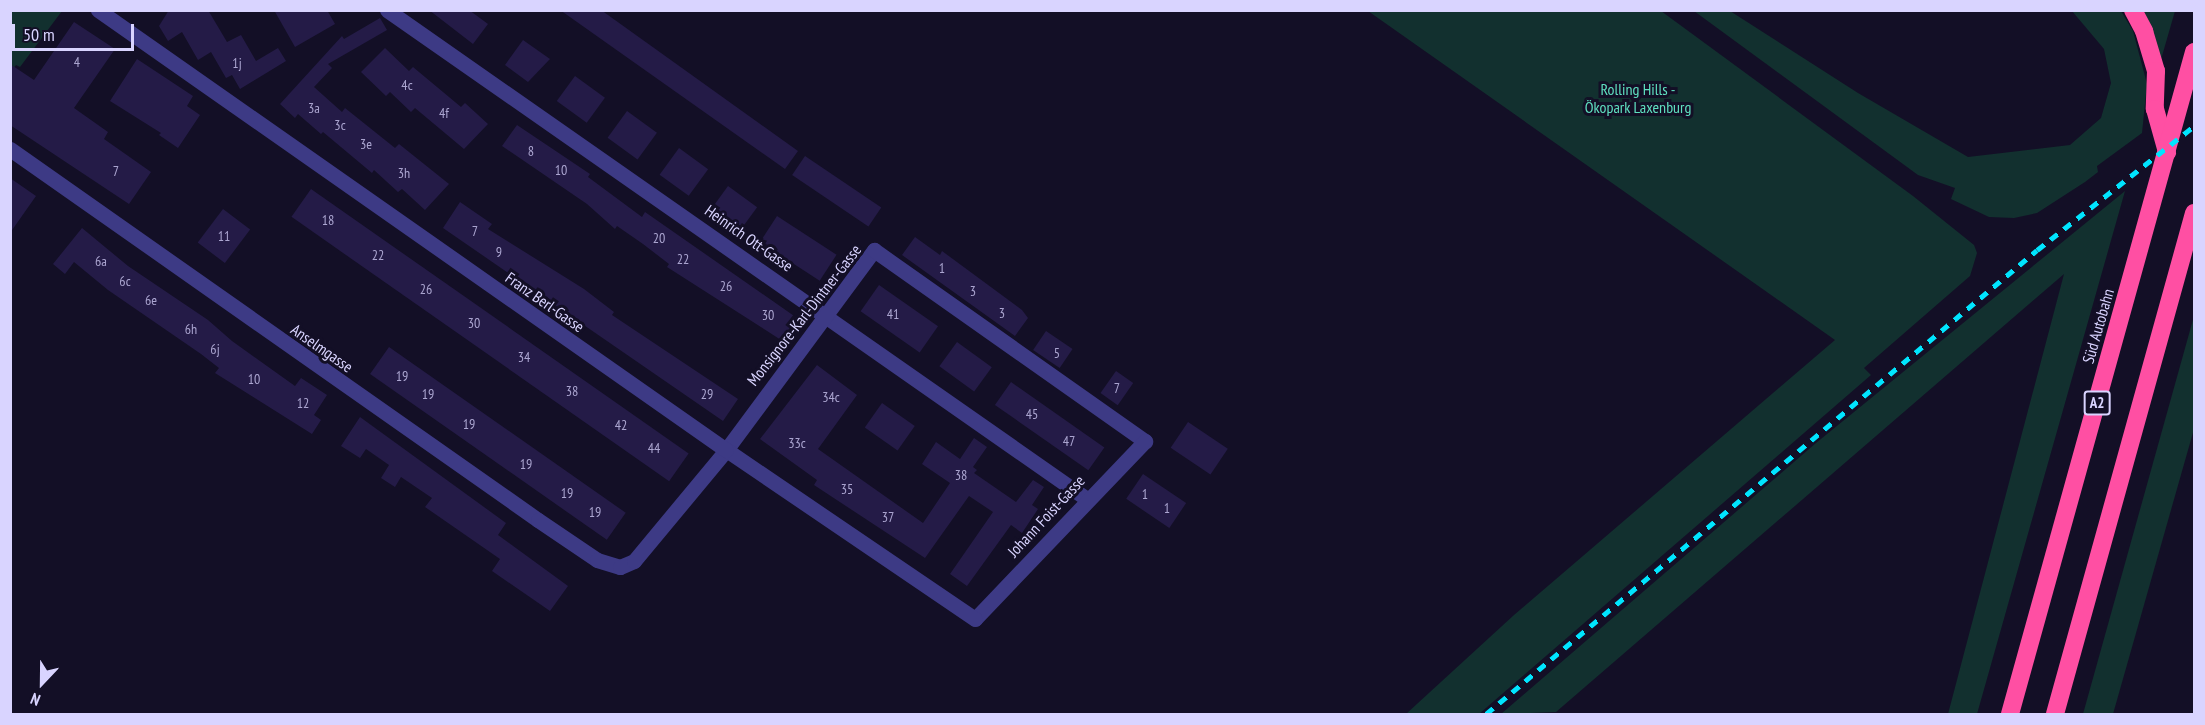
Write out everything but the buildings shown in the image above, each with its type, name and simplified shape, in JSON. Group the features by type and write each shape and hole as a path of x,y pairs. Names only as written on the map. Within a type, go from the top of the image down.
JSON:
{"highway":[{"path":"2133,10 2144,31 2156,71 2155,109 2167,153"},
{"name":"Süd Autobahn","path":"2010,714 2194,52"},
{"path":"2055,714 2194,213"}],"street":[{"name":"Franz Berl-Gasse","path":"98,10 726,450 975,619"},
{"name":"Heinrich Ott-Gasse","path":"387,10 826,314 1087,499"},
{"name":"Anselmgasse","path":"10,149 538,520 597,560 620,567"},
{"name":"Monsignore-Karl-Dintner-Gasse","path":"620,567 634,561 726,450 874,250 1145,441"},
{"name":"Johann Foist-Gasse","path":"975,619 1087,499 1145,441"}],"green space":[{"path":"11,11 62,11 20,67 16,65 11,72"},
{"name":"Rolling Hills - Ökopark Laxenburg","path":"1368,11 1661,11 1913,196 1974,245 1977,253 1970,276 1864,368 1871,375 1479,714 1406,714 1514,615 1835,340"},
{"path":"1694,11 1730,11 1858,93 1968,157 2070,145 2101,118 2111,83 2104,49 2072,11 2121,11 2133,31 2147,84 2142,133 2097,166 2098,172 2085,182 2037,213 2014,218 1989,217 1951,199 1955,188 1918,175"},
{"path":"2142,11 2175,11 2160,63"},
{"path":"2125,191 1977,714 1948,714 2064,274 1556,712 1501,714 1816,443"},
{"path":"2194,316 2194,429 2113,714 2083,714"}],"railway":[{"path":"1486,714 2037,250 2194,126"}]}
